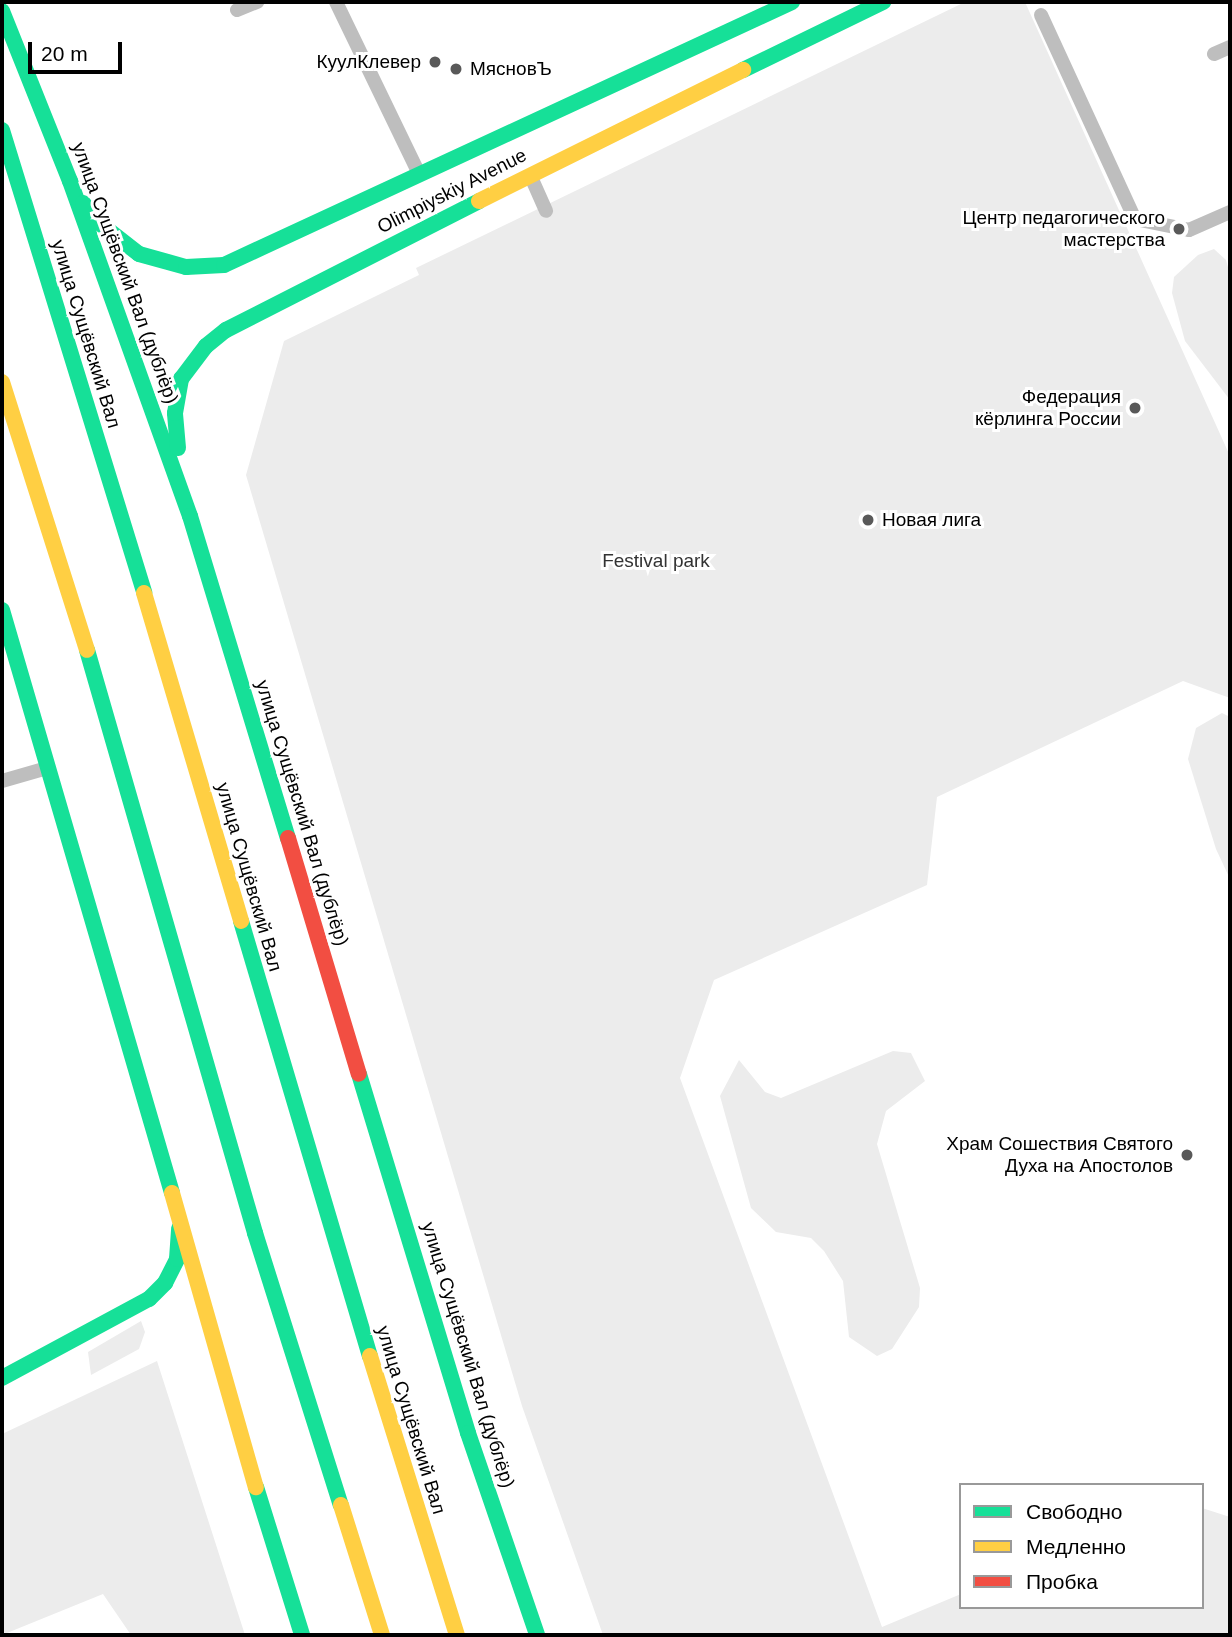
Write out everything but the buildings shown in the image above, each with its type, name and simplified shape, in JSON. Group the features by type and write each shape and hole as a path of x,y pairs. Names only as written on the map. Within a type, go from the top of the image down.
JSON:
{"main road":[{"name":"Olimpiyskiy Avenue","path":"70,180 98,222 139,254 162,262 206,268 244,258 792,2"},
{"name":"Olimpiyskiy Avenue","path":"190,516 176,430 176,398 186,371 206,345 226,330 268,306 529,175 883,2"},
{"name":"улица Сущёвский Вал (дублёр)","path":"2,11 70,180 190,516 468,1433 537,1635"},
{"name":"улица Сущёвский Вал","path":"2,130 159,641 325,1212 457,1635"},
{"path":"2,382 90,660 255,1233 382,1635"},
{"path":"2,610 174,1199 243,1447 302,1635"},
{"path":"2,1378 149,1298 165,1283 177,1259 179,1230 174,1199"}],"lane":[{"path":"237,10 257,2"},
{"path":"336,2 419,174"},
{"path":"1041,15 1130,220 1189,230 1230,212"},
{"path":"1214,54 1230,47"},
{"path":"529,175 546,211"},
{"path":"2,781 48,767"}],"green space":[{"name":"Festival park","path":"965,2 1025,2 1230,456 1230,698 1183,681 937,797 927,885 714,980 680,1078 882,1627 959,1595 959,1609 1204,1609 1204,1509 1230,1517 1230,1635 603,1635 522,1406 246,475 284,341 419,275 416,268"},
{"path":"1214,249 1226,260 1230,275 1230,400 1185,341 1172,293 1174,277 1198,255"},
{"path":"1222,713 1230,717 1230,879 1216,849 1188,759 1196,728"},
{"path":"893,1051 911,1053 925,1081 886,1111 877,1144 920,1288 919,1307 892,1349 877,1356 849,1337 843,1281 824,1251 811,1238 776,1232 751,1208 720,1096 739,1060 765,1092 781,1098"},
{"path":"141,1321 145,1332 139,1349 91,1375 88,1352"},
{"path":"157,1361 245,1635 131,1635 103,1594 2,1635 2,1434"}],"traffic: fast":[{"path":"83,203 98,222 139,254 186,267 224,265 792,2"},
{"path":"743,70 883,2"},
{"path":"2,11 70,181 190,516 288,838"},
{"path":"2,130 144,593"},
{"path":"178,448 175,413 181,379 206,346 226,330 479,201"},
{"path":"2,610 172,1193"},
{"path":"87,650 255,1233 341,1505"},
{"path":"241,921 370,1356"},
{"path":"359,1074 468,1433 537,1635"},
{"path":"2,1378 149,1299 165,1283 177,1259 179,1228"},
{"path":"256,1487 302,1635"}],"traffic: slow":[{"path":"479,201 743,70"},
{"path":"2,382 87,650"},
{"path":"144,593 241,921"},
{"path":"172,1193 256,1487"},
{"path":"370,1356 457,1635"},
{"path":"341,1505 382,1635"}],"traffic: jam":[{"path":"288,838 359,1074"}],"place":[{"name":"КуулКлевер","path":"435,62"},
{"name":"МясновЪ","path":"456,69"},
{"name":"Центр педагогического мастерства","path":"1179,229"},
{"name":"Федерация кёрлинга России","path":"1135,408"},
{"name":"Новая лига","path":"868,520"},
{"name":"Храм Сошествия Святого Духа на Апостолов","path":"1187,1155"}]}
